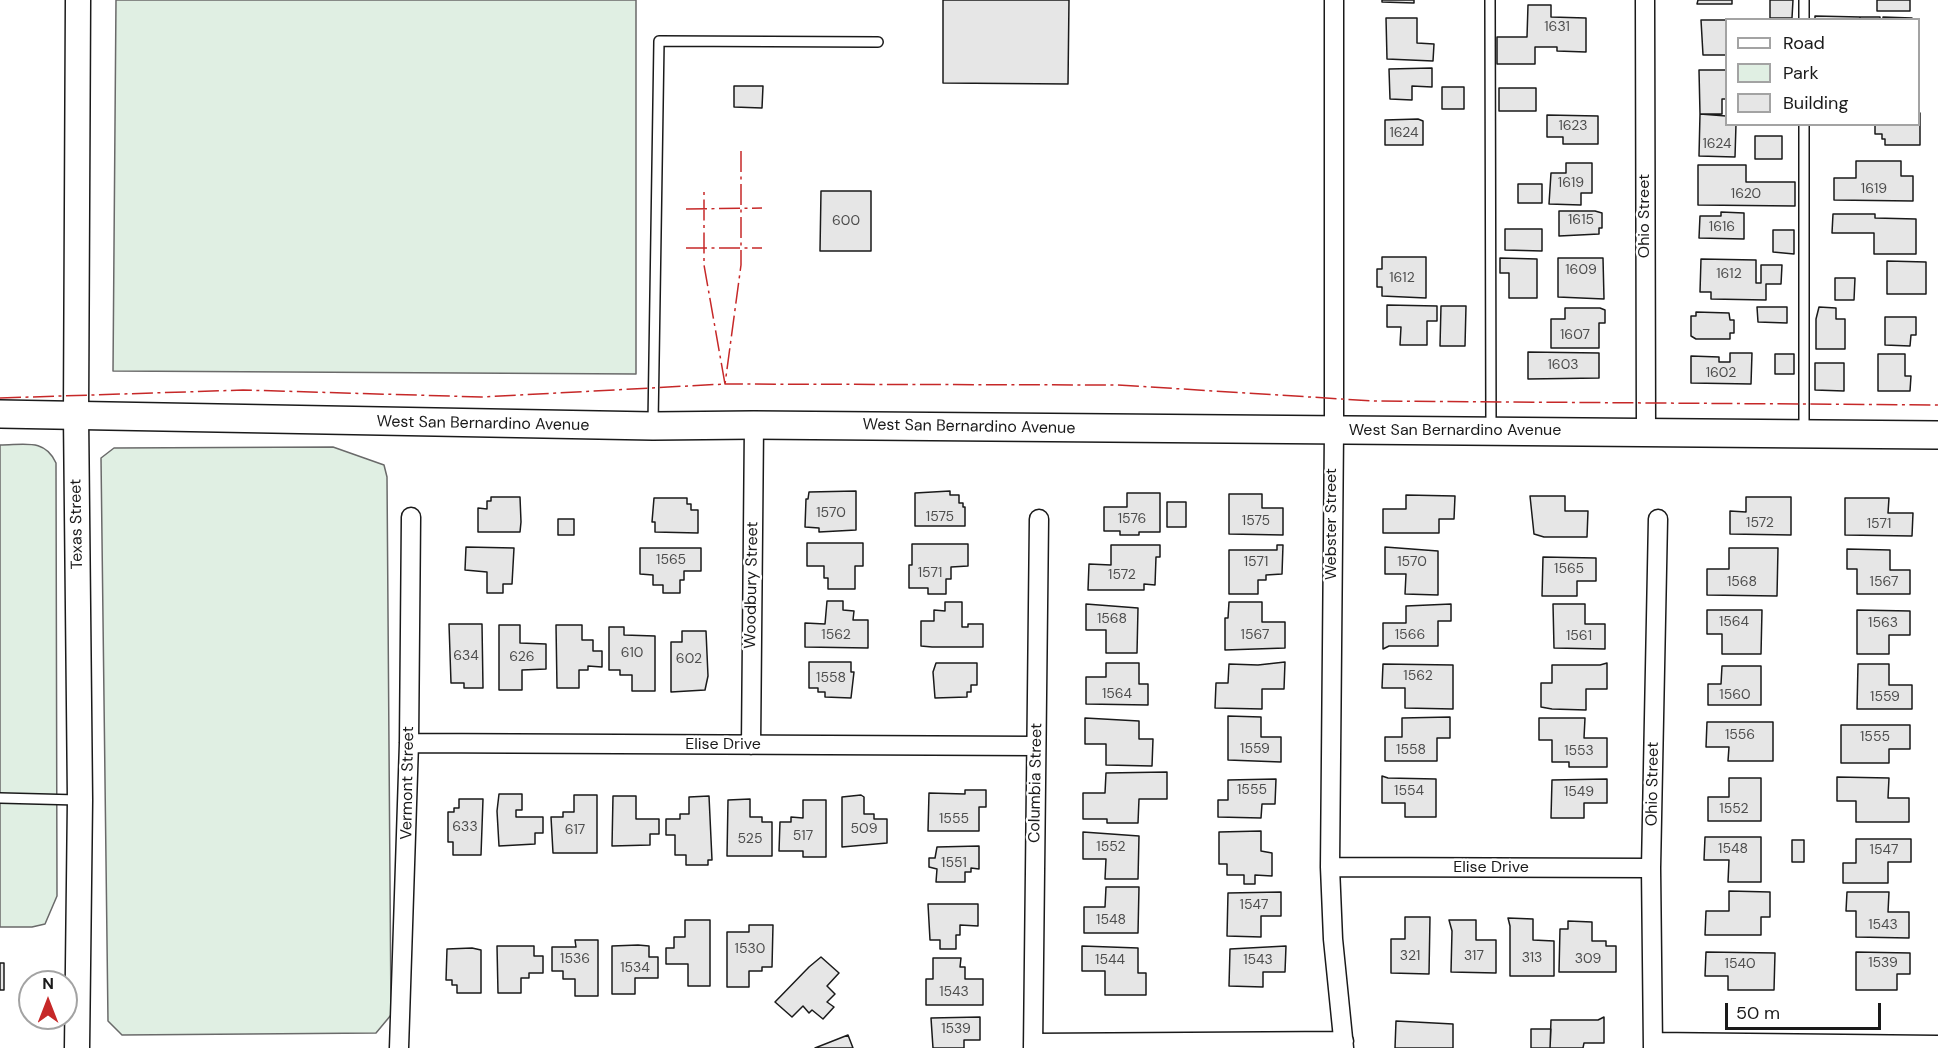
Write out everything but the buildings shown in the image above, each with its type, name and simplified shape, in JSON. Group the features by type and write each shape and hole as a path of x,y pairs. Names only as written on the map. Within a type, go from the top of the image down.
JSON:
{"main road":[{"name":"West San Bernardino Avenue","path":"0,414 653,426 1491,430 1938,435"}],"street":[{"name":"Texas Street","path":"77,1048 81,800 76,415 78,0"},
{"name":"Webster Street","path":"1334,0 1334,431 1330,867 1333,939 1344,1044"},
{"name":"Ohio Street","path":"1645,0 1646,433"},
{"name":"Woodbury Street","path":"751,745 754,425"},
{"name":"Vermont Street","path":"399,1048 409,743 411,517"},
{"name":"Columbia Street","path":"1033,1045 1039,519"},
{"name":"Ohio Street","path":"1653,1045 1652,868 1658,519"},
{"name":"Elise Drive","path":"409,743 1036,746"},
{"name":"Elise Drive","path":"1330,867 1652,868"},
{"path":"1033,1045 1344,1044"},
{"path":"1653,1045 1938,1045"}],"lane":[{"path":"1490,0 1491,430"},
{"path":"1804,0 1804,18"},
{"path":"653,426 659,41 878,42"},
{"path":"1804,126 1804,434"},
{"path":"0,798 81,800"}],"green space":[{"path":"116,0 636,0 636,374 113,371"},
{"path":"0,445 40,446 51,455 56,463 57,896 45,924 32,927 0,927"},
{"path":"333,447 384,465 387,477 391,1015 376,1033 122,1035 108,1021 101,458 114,448"}],"power":[{"path":"741,151 741,265 725,384 1118,385 1374,401 1938,405"},
{"path":"0,398 243,390 481,397 725,384 704,265 704,189"},
{"path":"686,209 762,208"},
{"path":"686,248 762,248"}]}
